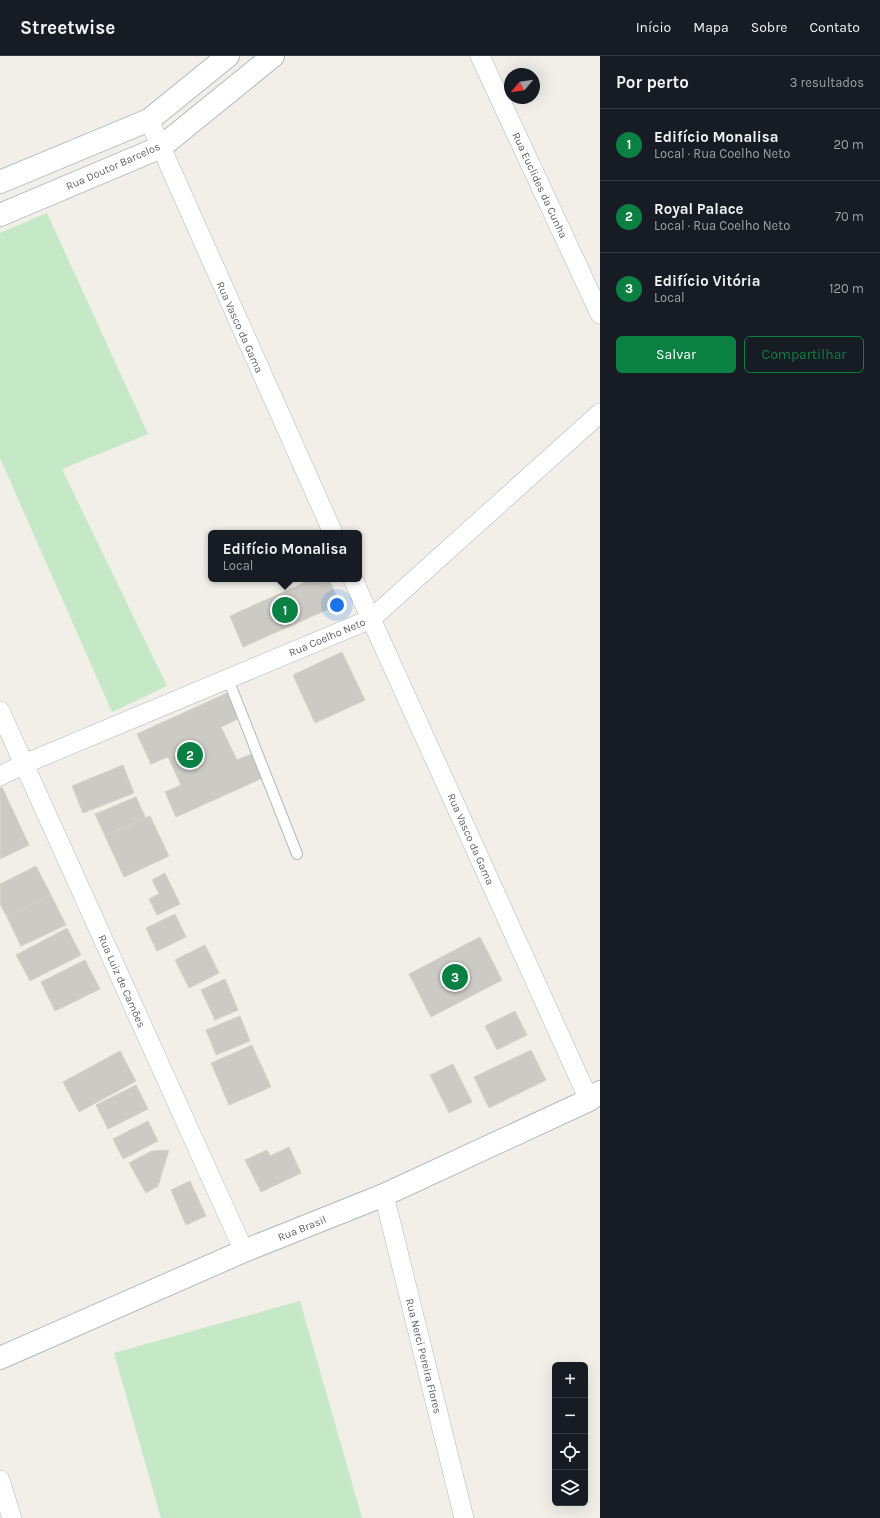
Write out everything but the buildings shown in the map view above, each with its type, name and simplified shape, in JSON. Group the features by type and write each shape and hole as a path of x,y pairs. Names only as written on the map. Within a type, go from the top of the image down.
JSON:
{"street":[{"path":"0,182 149,120 228,56"},
{"name":"Rua Doutor Barcelos","path":"0,215 161,147 272,56"},
{"name":"Rua Euclides da Cunha","path":"480,56 600,314"},
{"name":"Rua Vasco da Gama","path":"149,120 332,530"},
{"name":"Rua Coelho Neto","path":"0,776 24,764 371,619 600,413"},
{"name":"Rua Vasco da Gama","path":"354,582 594,1096"},
{"name":"Rua Luiz de Camões","path":"0,711 244,1251"},
{"name":"Rua Brasil","path":"0,1358 244,1251 384,1195 594,1096"},
{"name":"Rua Nerci Pereira Flores","path":"384,1195 464,1518"},
{"path":"0,1480 12,1518"}],"lane":[{"path":"228,679 297,854"}],"green space":[{"path":"47,213 148,434 62,469 167,686 112,712 0,458 0,233"},
{"path":"300,1301 362,1518 161,1518 114,1353"}],"place":[{"name":"Edifício Monalisa","path":"285,610"},
{"name":"Royal Palace","path":"190,755"},
{"name":"Edifício Vitória","path":"455,977"}]}
